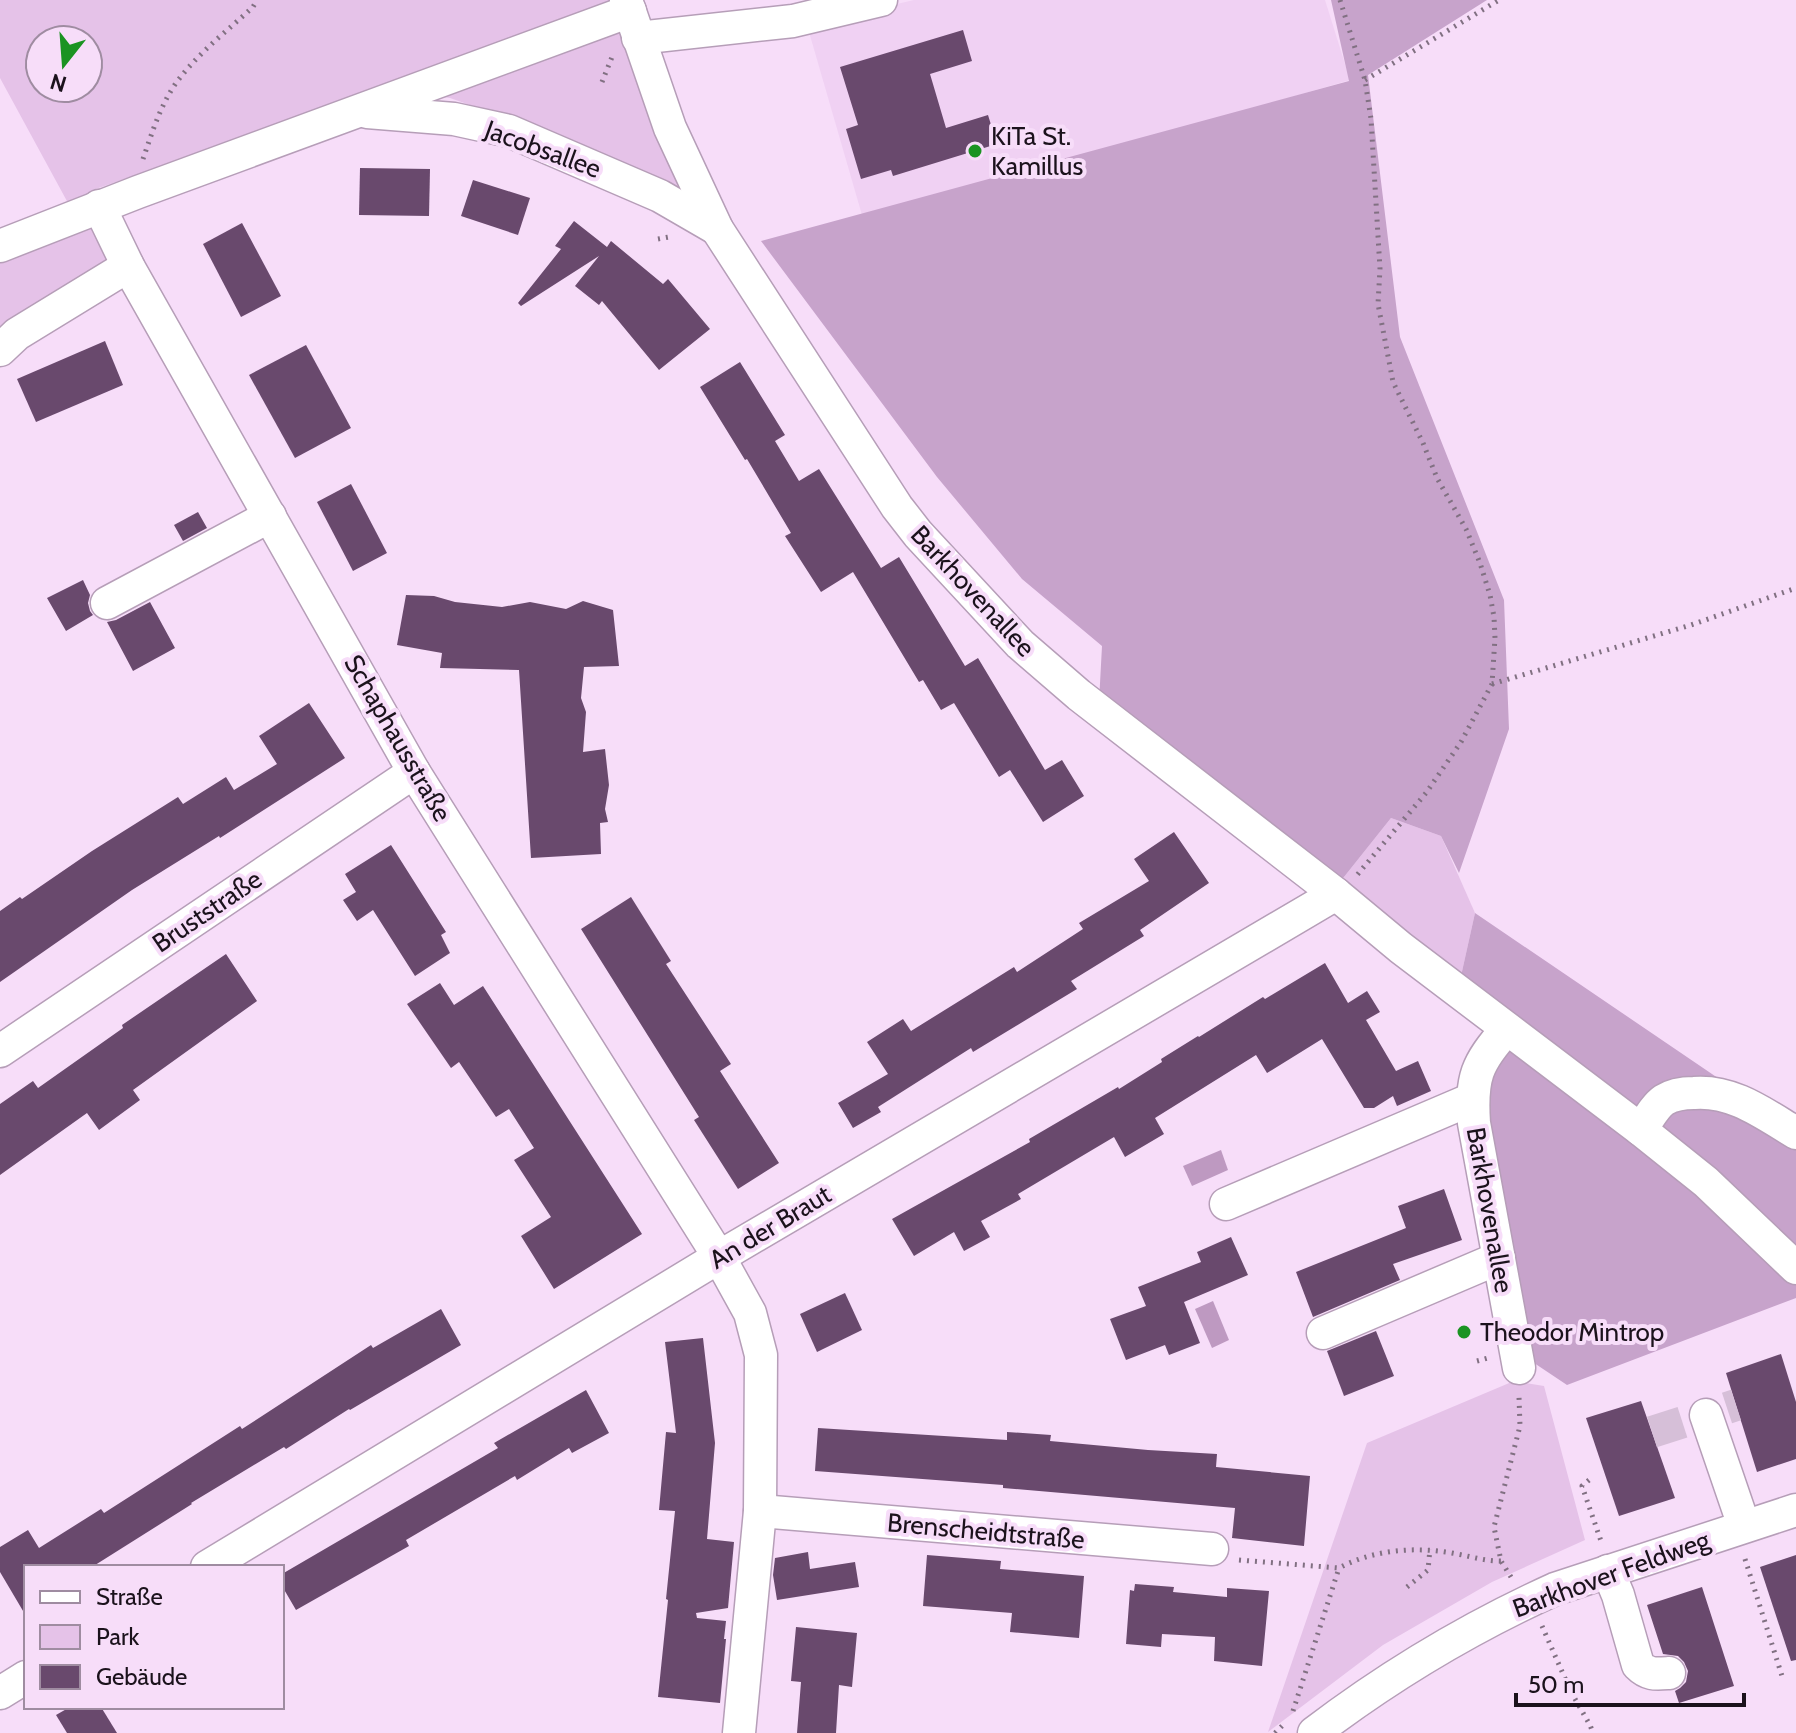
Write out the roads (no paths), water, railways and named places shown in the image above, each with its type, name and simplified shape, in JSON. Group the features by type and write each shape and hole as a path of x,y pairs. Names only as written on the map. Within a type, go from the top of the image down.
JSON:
{"street":[{"name":"Jacobsallee","path":"0,246 356,111 631,16 793,21 881,0"},
{"name":"Barkhovenallee","path":"631,16 670,128 717,229 897,507 918,534 1020,644 1079,695 1401,948 1706,1182 1796,1268"},
{"name":"Jacobsallee","path":"356,111 454,119 509,131 660,196 717,229"},
{"name":"Schaphausstraße","path":"99,206 128,266 414,772 719,1257"},
{"path":"0,350 17,334 128,266"},
{"path":"107,603 270,516"},
{"name":"Bruststraße","path":"0,1051 414,772"},
{"name":"An der Braut","path":"210,1565 719,1257 1336,894"},
{"name":"Barkhovenallee","path":"1507,1029 1486,1051 1476,1071 1472,1099 1519,1368"},
{"path":"1641,1130 1662,1101 1681,1094 1701,1092 1740,1101 1796,1133"},
{"name":"Barkhovenallee","path":"1226,1204 1472,1099"},
{"path":"719,1257 750,1313 761,1355 760,1511 739,1733"},
{"path":"1323,1333 1499,1258"},
{"path":"1706,1415 1740,1528"},
{"name":"Barkhover Feldweg","path":"1314,1733 1400,1672 1528,1601 1610,1570 1796,1510"},
{"name":"Brenscheidtstraße","path":"760,1511 1212,1549"},
{"path":"1610,1570 1638,1665 1646,1673 1669,1673"},
{"path":"0,1693 24,1678"}],"tunnel":[{"path":"1727,1408 1736,1405"},
{"path":"1652,1432 1683,1422"}],"place":[{"name":"KiTa St. Kamillus","path":"975,151"},
{"name":"Theodor Mintrop","path":"1464,1332"}]}
